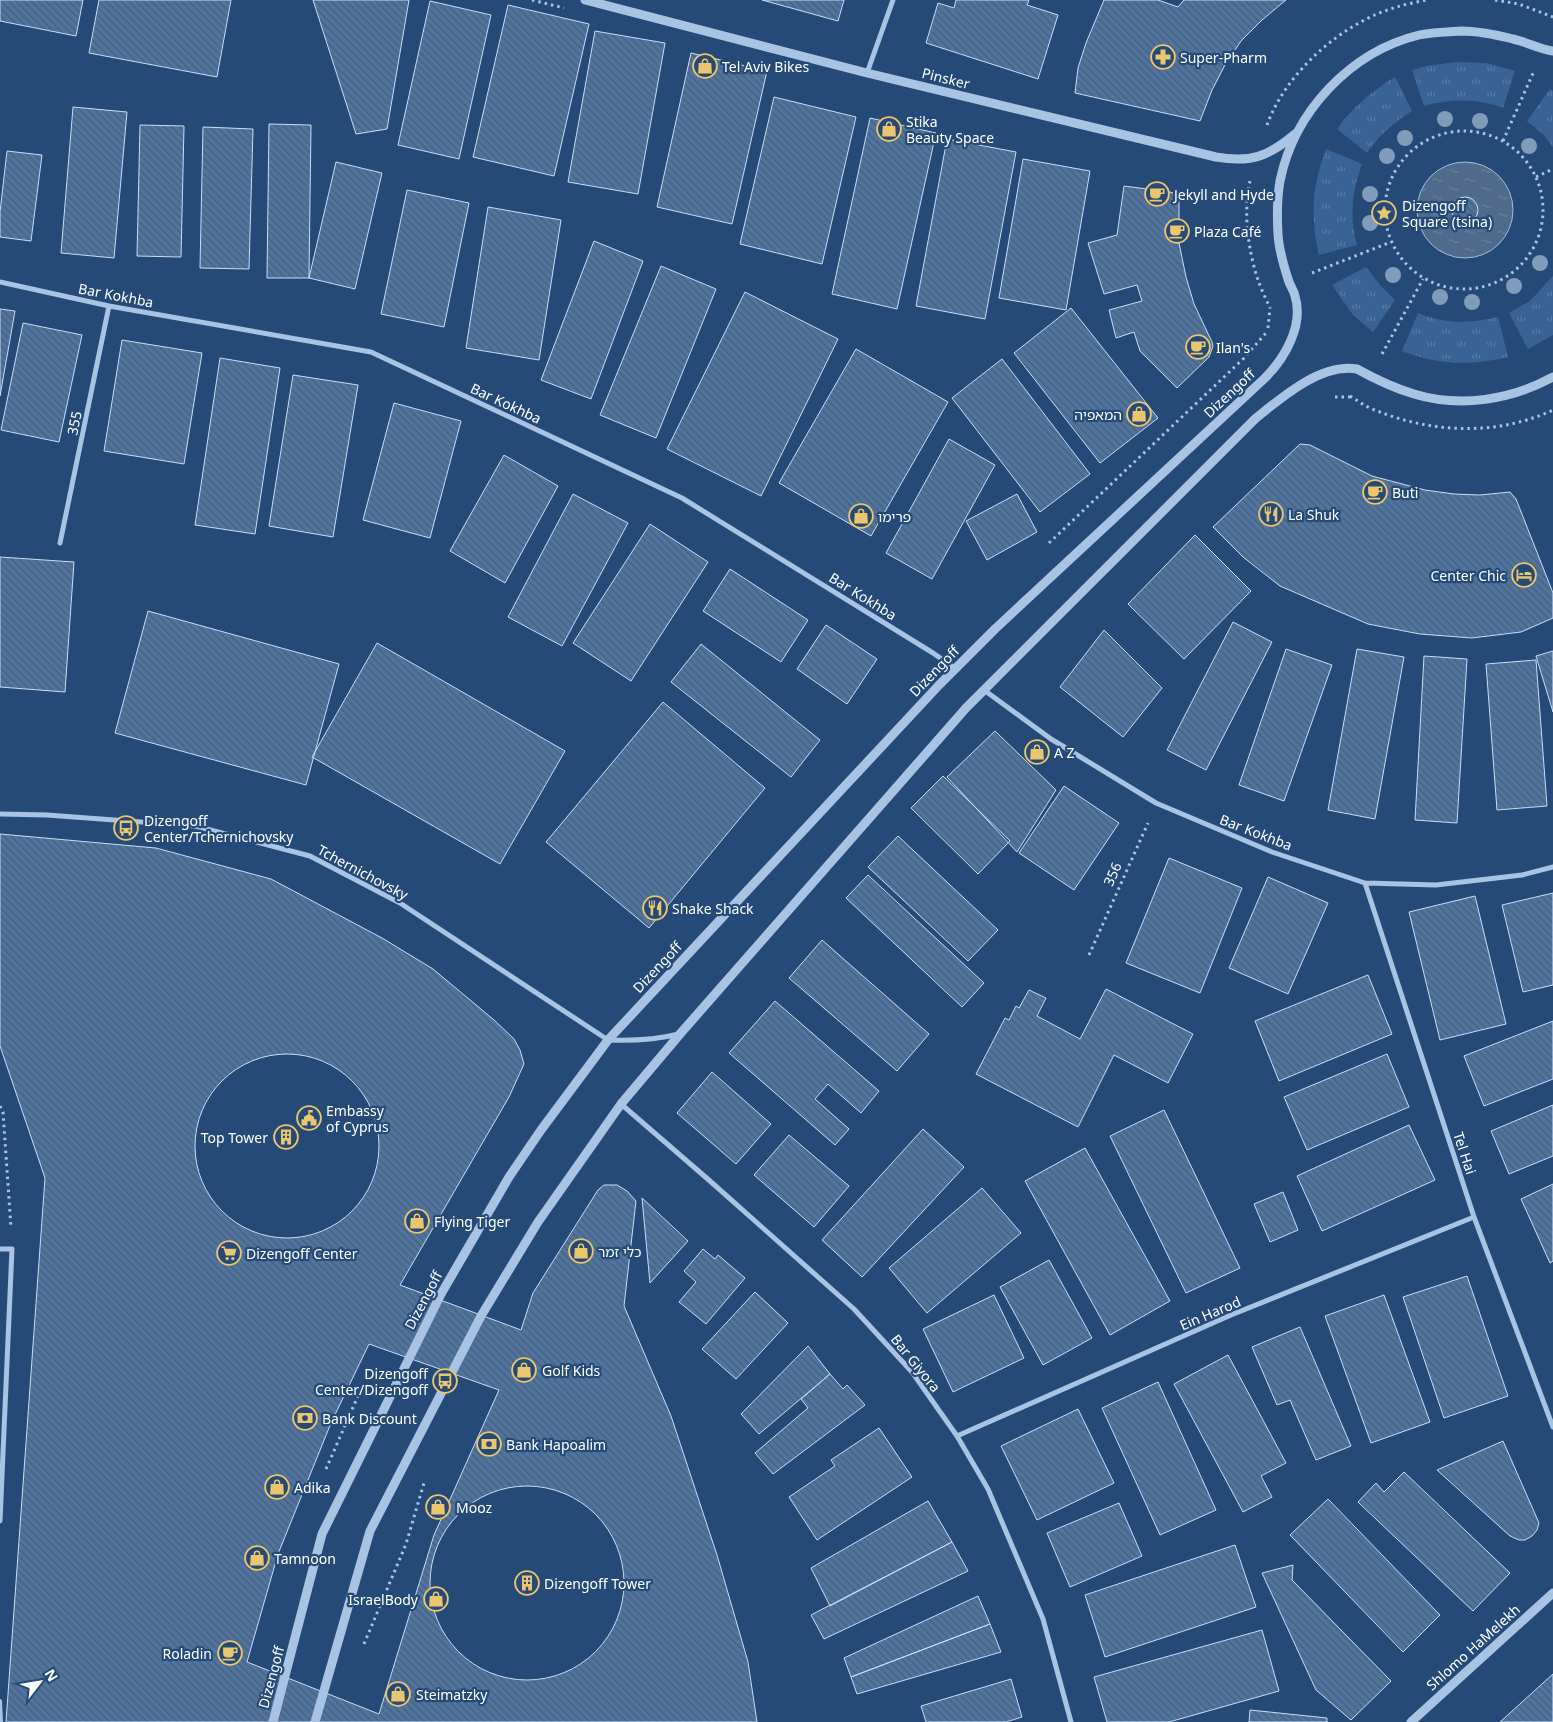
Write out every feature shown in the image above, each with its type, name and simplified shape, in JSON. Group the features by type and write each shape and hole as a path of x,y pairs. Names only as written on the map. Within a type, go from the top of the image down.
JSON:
{"street":[{"name":"Pinsker","path":"585,0 867,73 1216,157 1239,160 1255,158 1275,149 1297,133"},
{"path":"867,73 893,0"},
{"path":"1290,341 1297,321 1297,304 1281,255 1278,235 1280,182 1284,165 1297,133 1318,100 1347,72 1382,49 1412,38 1436,33 1472,32 1513,39 1553,51"},
{"name":"Bar Kokhba","path":"0,282 109,306 371,352 682,498 956,668"},
{"name":"355","path":"60,543 109,306"},
{"name":"Dizengoff","path":"272,1722 322,1534 441,1294 509,1177 541,1130 608,1040 956,668 995,629 1270,373 1277,365 1290,341"},
{"path":"315,1722 370,1531 481,1316 538,1222 621,1104 966,708 1255,419 1289,393 1320,375 1343,368 1357,370 1414,394 1464,401 1514,393 1553,377"},
{"name":"Bar Kokhba","path":"984,690 1051,740 1156,803 1272,852 1365,883 1436,885 1522,875 1553,867"},
{"name":"Tchernichovsky","path":"0,814 47,815 195,826 310,856 400,903 608,1040"},
{"name":"Tel Hai","path":"1365,883 1474,1217 1553,1427"},
{"path":"608,1040 656,1039 680,1034"},
{"name":"Bar Giyora","path":"621,1104 854,1309 912,1372 956,1436 988,1489 1043,1619 1071,1722"},
{"name":"Ein Harod","path":"956,1436 1231,1316 1474,1217"},
{"path":"0,1249 12,1249 0,1521"},
{"name":"Shlomo HaMelekh","path":"1412,1722 1553,1594"}],"lane":[{"path":"0,1701 1,1722"}],"path":[{"path":"1290,341 1275,319 1257,280 1248,237 1247,194 1255,158 1272,111 1294,77 1324,47 1358,24 1396,7 1427,0"},
{"path":"1495,0 1519,4 1553,17"},
{"path":"1503,141 1536,66"},
{"path":"1455,131 1477,132 1503,141 1515,149 1528,163 1536,177 1543,200 1543,220 1538,239 1529,256 1516,270 1500,281 1481,288 1462,290 1442,286 1423,279 1405,263 1391,242 1386,224 1385,203 1389,182 1400,162 1415,147 1434,136 1455,131"},
{"path":"1536,177 1553,169"},
{"path":"1312,273 1391,242"},
{"path":"1382,354 1423,279"},
{"path":"1320,375 1368,408 1408,422 1451,429 1495,428 1536,418 1553,410"},
{"path":"1334,397 1352,397"},
{"name":"356","path":"1088,955 1156,803"},
{"path":"0,1106 3,1112 11,1230"},
{"path":"364,1645 406,1544 425,1478"}],"green space":[{"path":"1456,62 1486,63 1515,71 1503,108 1473,101 1444,102 1424,106 1412,70"},
{"path":"1395,77 1412,111 1387,129 1367,153 1337,129 1363,100"},
{"path":"1550,89 1553,91 1553,147 1544,135 1527,121"},
{"path":"1326,149 1362,164 1354,194 1352,214 1357,245 1319,255 1314,227 1314,202 1315,189"},
{"path":"1366,267 1395,300 1373,332 1353,315 1332,285"},
{"path":"1553,276 1553,335 1528,349 1509,313 1530,301"},
{"path":"1418,313 1428,317 1458,322 1498,317 1508,357 1481,362 1455,363 1415,356 1402,351"}],"water":[{"path":"1465,162 1483,166 1499,176 1509,192 1513,210 1509,228 1499,244 1483,254 1465,258 1447,254 1431,244 1421,228 1417,210 1421,192 1431,176 1447,166"}],"building":[{"path":"0,0 83,0 76,36 0,21"},
{"path":"99,0 231,0 217,77 89,53"},
{"path":"313,0 409,0 387,129 356,134"},
{"path":"762,0 844,0 838,21"},
{"path":"956,0 1029,0 1027,5 1058,15 1038,79 926,43 938,3 954,8"},
{"path":"1104,0 1158,0 1178,7 1184,0 1286,0 1241,41 1225,65 1212,90 1200,121 1075,93 1078,68"},
{"path":"430,1 491,15 459,159 398,145"},
{"path":"508,5 589,24 554,176 473,157"},
{"path":"595,31 665,43 638,194 568,182"},
{"path":"691,53 767,71 732,224 657,207"},
{"path":"774,97 856,117 822,264 740,244"},
{"path":"73,107 127,112 114,258 61,253"},
{"path":"870,118 936,133 897,309 832,294"},
{"path":"269,124 311,125 309,278 267,278"},
{"path":"140,125 184,126 181,257 137,256"},
{"path":"203,127 253,129 249,269 200,268"},
{"path":"947,139 1016,152 985,319 916,306"},
{"path":"7,151 42,155 31,241 0,237 0,212"},
{"path":"1023,159 1090,171 1066,310 999,298"},
{"path":"336,162 382,173 355,289 309,278"},
{"path":"1124,186 1170,192 1176,194 1179,198 1179,243 1186,277 1194,304 1213,346 1209,357 1177,388 1140,351 1134,332 1116,338 1109,310 1142,301 1137,285 1104,294 1088,243 1117,235"},
{"path":"407,190 469,203 444,327 381,314"},
{"path":"1465,197 1474,201 1478,210 1474,219 1465,223 1456,219 1452,210 1456,201"},
{"path":"488,207 561,220 539,360 466,348"},
{"path":"594,241 643,261 591,399 541,380"},
{"path":"661,266 716,289 656,438 600,415"},
{"path":"745,292 838,339 761,496 667,449"},
{"path":"1071,308 1158,418 1100,463 1014,353"},
{"path":"0,309 15,311 0,396"},
{"path":"23,323 82,335 59,442 1,430"},
{"path":"122,340 202,353 184,464 104,451"},
{"path":"856,349 948,402 871,536 779,483"},
{"path":"220,358 280,368 255,534 195,525"},
{"path":"1002,359 1090,474 1040,512 952,398"},
{"path":"293,375 358,385 333,537 269,526"},
{"path":"394,403 461,421 430,538 363,520"},
{"path":"949,439 995,465 932,579 886,553"},
{"path":"1300,444 1310,445 1372,476 1425,490 1480,495 1510,492 1516,499 1553,593 1553,618 1521,632 1472,638 1420,634 1368,624 1280,586 1243,557 1213,527"},
{"path":"504,455 558,486 505,583 450,551"},
{"path":"573,494 628,523 562,646 508,617"},
{"path":"1017,494 1037,532 987,560 966,521"},
{"path":"650,524 708,562 631,681 573,643"},
{"path":"1195,535 1251,591 1184,659 1128,604"},
{"path":"0,557 74,562 65,692 0,687"},
{"path":"730,569 808,620 781,662 703,611"},
{"path":"148,611 339,664 306,785 115,733"},
{"path":"1233,622 1272,642 1206,770 1167,750"},
{"path":"826,625 877,659 847,704 797,669"},
{"path":"1104,630 1162,688 1123,737 1060,687"},
{"path":"377,643 565,751 500,864 312,757"},
{"path":"701,644 820,740 791,777 671,682"},
{"path":"1286,649 1332,665 1284,801 1239,785"},
{"path":"1357,649 1404,657 1375,819 1328,810"},
{"path":"1553,651 1553,712 1536,656"},
{"path":"1424,656 1467,659 1457,823 1415,820"},
{"path":"1536,660 1547,806 1497,810 1486,664"},
{"path":"663,702 765,788 649,928 546,842"},
{"path":"995,731 1056,790 1017,852 947,777"},
{"path":"943,776 1010,841 978,874 911,808"},
{"path":"1064,786 1119,823 1074,890 1019,853"},
{"name":"Dizengoff Center","path":"0,834 156,848 271,879 382,938 433,969 494,1020 514,1039 524,1064 509,1097 400,1285 521,1330 533,1293 598,1190 604,1185 617,1185 627,1191 636,1201 624,1306 671,1416 717,1555 748,1662 757,1722 6,1722 45,1178 0,1046","holes":["369,1344 499,1390 434,1535 379,1714 247,1662 278,1554 331,1423"]},
{"path":"898,836 998,930 968,961 868,867"},
{"path":"1169,858 1242,888 1200,993 1126,963"},
{"path":"868,875 984,983 962,1007 846,898"},
{"path":"1268,877 1328,903 1288,994 1229,968"},
{"path":"1553,893 1553,985 1523,992 1502,905"},
{"path":"1475,896 1506,1024 1440,1040 1409,912"},
{"path":"822,940 929,1034 897,1071 789,978"},
{"path":"1368,975 1392,1034 1279,1081 1255,1021"},
{"path":"1106,989 1193,1034 1168,1083 1114,1055 1078,1127 976,1074 1005,1018 1009,1020 1016,1006 1019,1008 1029,990 1046,998 1037,1016 1080,1039"},
{"path":"775,1001 879,1091 861,1113 828,1084 815,1099 849,1129 835,1145 729,1053"},
{"path":"1553,1021 1553,1079 1484,1106 1464,1056"},
{"name":"Top Tower","path":"296,1054 314,1058 338,1069 358,1087 364,1095 375,1119 378,1128 378,1164 372,1181 364,1197 346,1217 322,1231 305,1237 278,1238 260,1234 236,1223 216,1205 202,1181 196,1164 195,1137 199,1119 210,1095 228,1075 252,1061 269,1055"},
{"path":"1387,1054 1409,1107 1307,1150 1284,1097"},
{"path":"712,1072 771,1124 736,1164 677,1113"},
{"path":"1553,1105 1553,1156 1509,1174 1491,1131"},
{"path":"1164,1110 1240,1268 1186,1293 1110,1136"},
{"path":"1409,1125 1435,1180 1322,1231 1297,1176"},
{"path":"923,1129 964,1167 862,1277 822,1240"},
{"path":"789,1135 849,1186 814,1227 754,1175"},
{"path":"1085,1148 1170,1301 1110,1335 1025,1181"},
{"path":"1553,1184 1553,1261 1550,1263 1521,1199"},
{"path":"982,1188 1021,1233 927,1313 889,1268"},
{"path":"1283,1192 1298,1230 1270,1242 1254,1204"},
{"path":"642,1198 688,1241 650,1283"},
{"path":"703,1249 715,1259 718,1255 745,1278 706,1324 679,1302 696,1282 684,1271"},
{"path":"1049,1260 1092,1338 1043,1365 1000,1287"},
{"path":"1467,1276 1508,1396 1444,1418 1403,1297"},
{"path":"755,1292 788,1323 736,1379 702,1349"},
{"path":"994,1295 1024,1358 953,1392 923,1329"},
{"path":"1384,1295 1430,1422 1371,1443 1325,1316"},
{"path":"1300,1327 1351,1446 1316,1460 1290,1400 1277,1405 1252,1347"},
{"path":"808,1346 830,1374 759,1434 741,1414"},
{"path":"1228,1355 1286,1463 1261,1476 1272,1497 1243,1512 1174,1384"},
{"path":"830,1374 843,1389 847,1385 865,1405 773,1474 755,1453 808,1408 801,1399"},
{"path":"1158,1382 1216,1510 1160,1535 1102,1408"},
{"path":"1078,1409 1114,1483 1037,1520 1001,1446"},
{"path":"879,1428 912,1477 817,1540 789,1497 835,1466 831,1460"},
{"path":"1503,1441 1539,1523 1537,1530 1525,1540 1519,1540 1510,1536 1437,1470"},
{"path":"1404,1472 1510,1573 1473,1611 1358,1502 1376,1483 1384,1492"},
{"name":"Dizengoff Tower","path":"517,1486 537,1486 573,1497 596,1514 608,1529 617,1546 624,1573 624,1593 617,1620 608,1637 596,1652 581,1664 564,1673 537,1680 517,1680 481,1669 465,1658 452,1645 441,1629 434,1611 430,1593 430,1573 441,1537 452,1521 465,1508 481,1497 499,1490"},
{"path":"1328,1499 1440,1615 1403,1652 1290,1535"},
{"path":"928,1501 952,1542 830,1606 811,1568"},
{"path":"1119,1503 1142,1556 1070,1587 1047,1533"},
{"path":"952,1542 968,1571 824,1639 811,1615"},
{"path":"1235,1545 1256,1607 1105,1657 1085,1595"},
{"path":"1293,1565 1292,1580 1391,1681 1351,1720 1316,1690 1262,1573"},
{"path":"978,1596 990,1624 851,1677 844,1658"},
{"path":"990,1624 1001,1652 857,1694 851,1677"},
{"path":"1262,1630 1279,1691 1169,1722 1107,1722 1094,1677"},
{"path":"1553,1674 1553,1722 1500,1722"},
{"path":"1011,1679 1022,1717 1006,1722 926,1722 921,1706"},
{"path":"1250,1710 1327,1718 1327,1722 1249,1722"}],"place":[{"name":"Super-Pharm","path":"1163,57"},
{"name":"Tel Aviv Bikes","path":"705,66"},
{"name":"Stika Beauty Space","path":"889,129"},
{"name":"Jekyll and Hyde","path":"1157,194"},
{"name":"Dizengoff Square (tsina)","path":"1384,213"},
{"name":"Plaza Café","path":"1177,231"},
{"name":"Ilan's","path":"1198,347"},
{"name":"המאפיה","path":"1139,414"},
{"name":"Buti","path":"1375,492"},
{"name":"La Shuk","path":"1271,514"},
{"name":"פרימו","path":"861,516"},
{"name":"Center Chic","path":"1524,575"},
{"name":"A Z","path":"1037,752"},
{"name":"Dizengoff Center/Tchernichovsky","path":"126,828"},
{"name":"Shake Shack","path":"655,908"},
{"name":"Embassy of Cyprus","path":"309,1118"},
{"name":"Top Tower","path":"286,1137"},
{"name":"Flying Tiger","path":"417,1221"},
{"name":"כלי זמר","path":"581,1251"},
{"name":"Dizengoff Center","path":"229,1253"},
{"name":"Golf Kids","path":"524,1370"},
{"name":"Dizengoff Center/Dizengoff","path":"445,1381"},
{"name":"Bank Discount","path":"305,1418"},
{"name":"Bank Hapoalim","path":"489,1444"},
{"name":"Adika","path":"277,1487"},
{"name":"Mooz","path":"438,1507"},
{"name":"Tamnoon","path":"257,1558"},
{"name":"Dizengoff Tower","path":"527,1583"},
{"name":"IsraelBody","path":"436,1599"},
{"name":"Roladin","path":"230,1653"},
{"name":"Steimatzky","path":"398,1694"}]}
